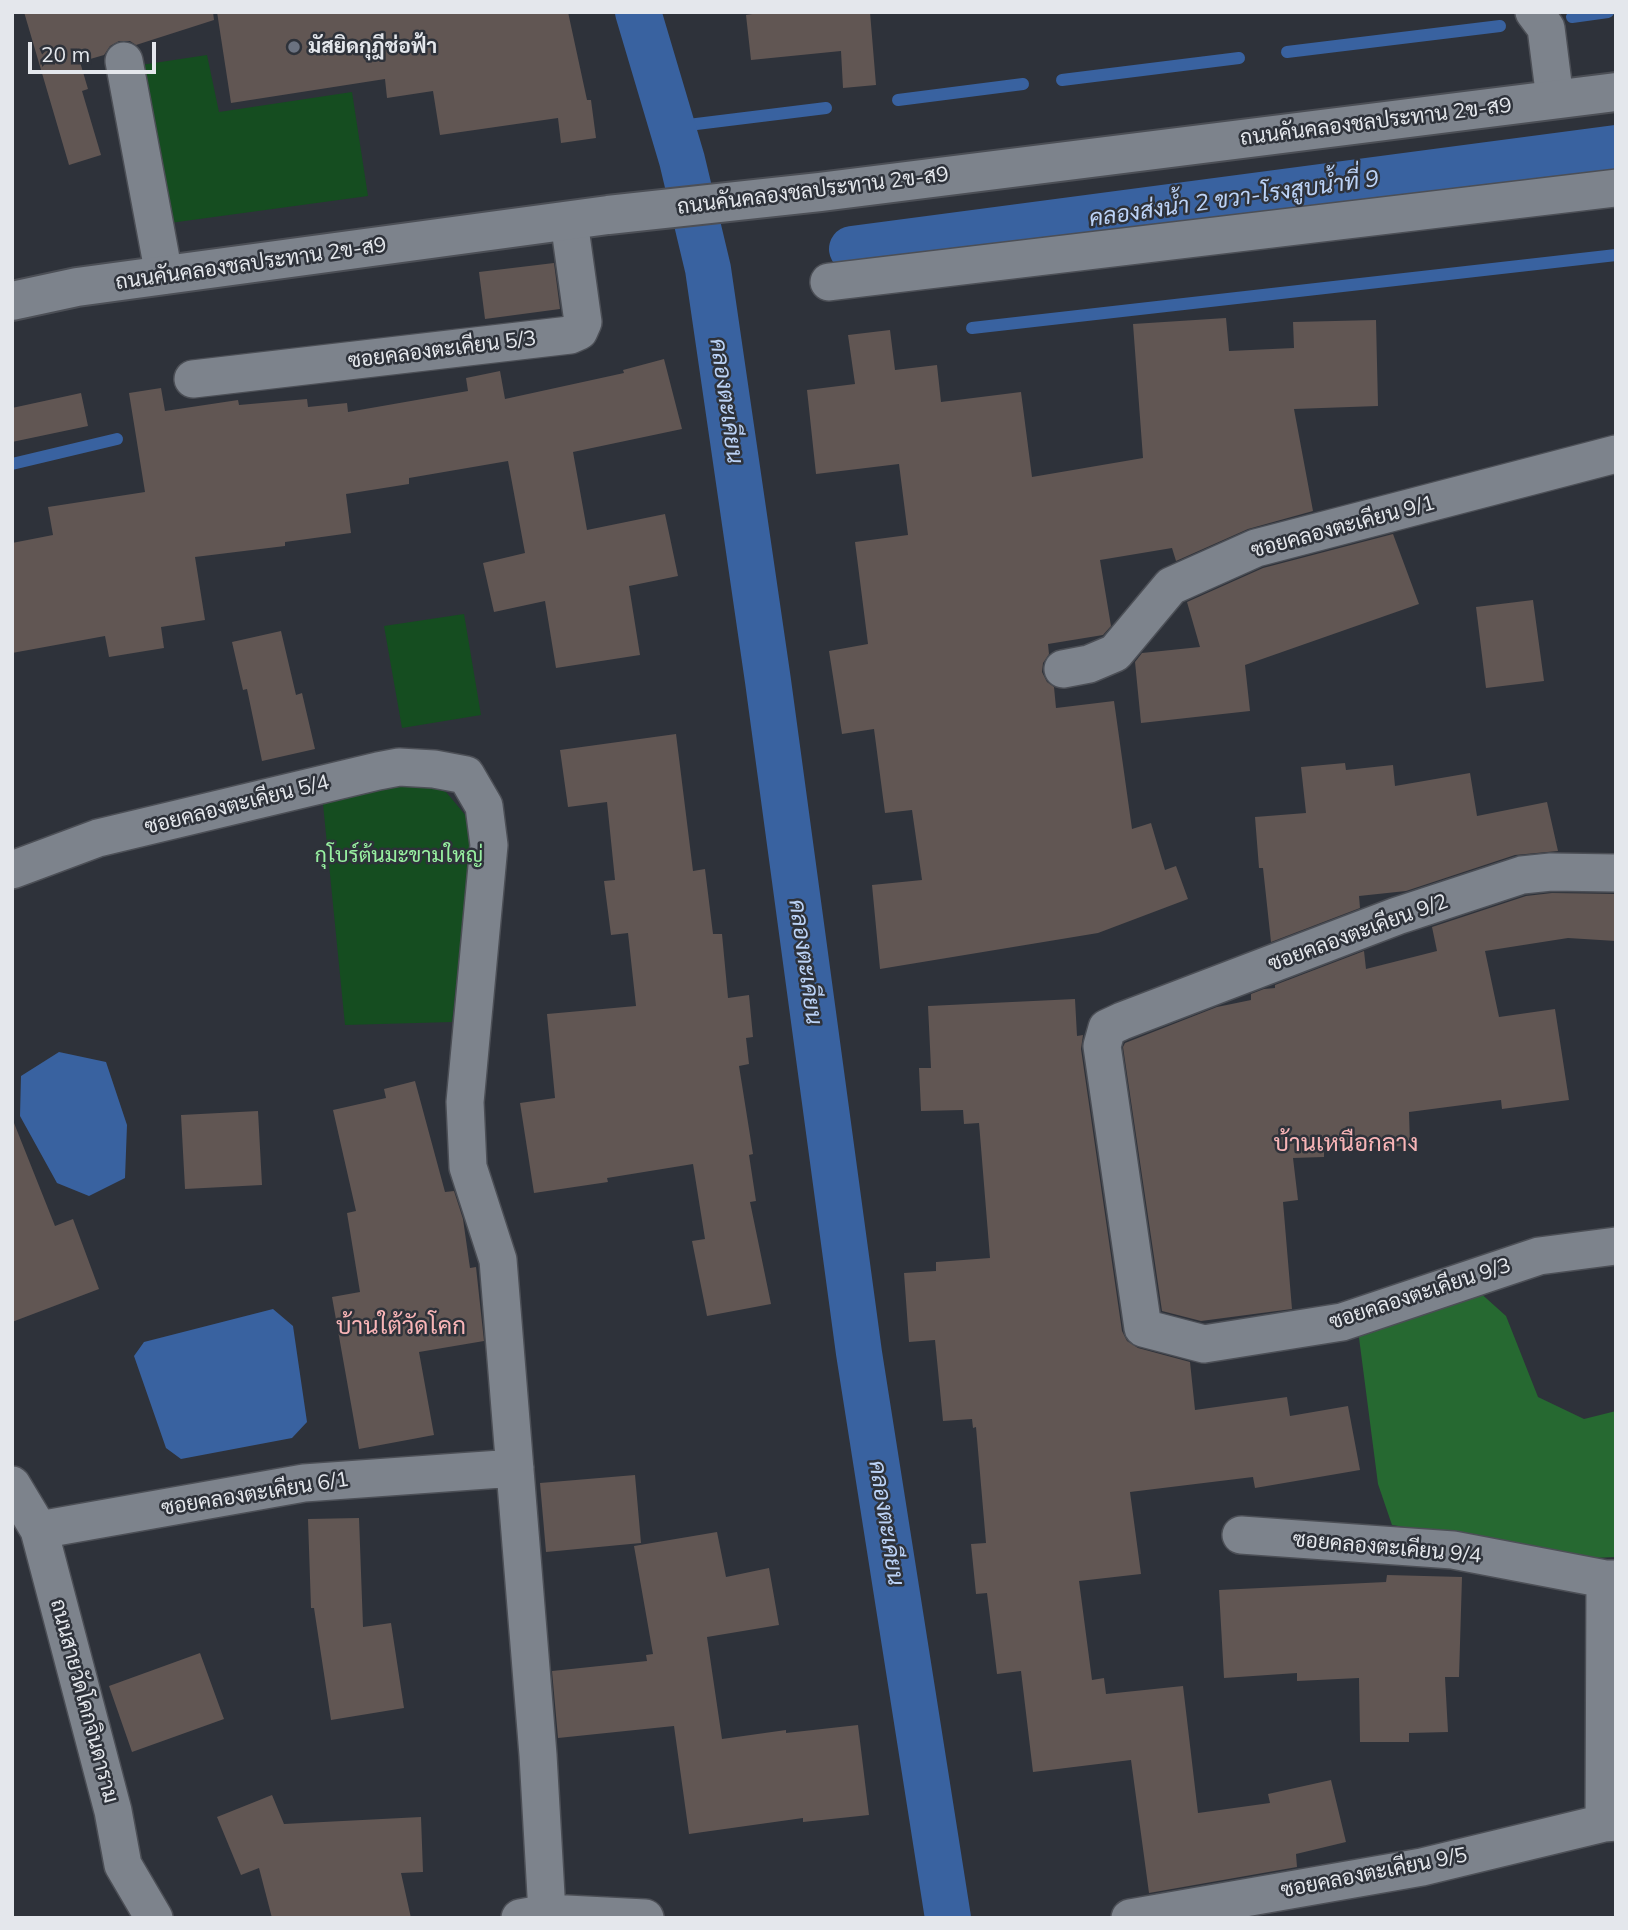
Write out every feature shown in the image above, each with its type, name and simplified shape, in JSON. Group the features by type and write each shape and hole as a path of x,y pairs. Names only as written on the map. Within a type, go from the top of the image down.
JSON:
{"street":[{"path":"1534,12 1546,28 1555,99"},
{"path":"124,61 164,275"},
{"name":"ถนนคันคลองชลประทาน 2ข-ส9","path":"12,302 77,287 608,215 791,195 1616,92"},
{"path":"829,282 1616,188"},
{"name":"ซอยคลองตะเคียน 5/3","path":"193,379 570,335 579,331 583,322 569,221"},
{"name":"ซอยคลองตะเคียน 9/1","path":"1063,669 1089,664 1115,653 1171,586 1256,548 1616,454"},
{"name":"ซอยคลองตะเคียน 5/4","path":"12,870 98,838 378,771 399,767 434,769 466,775 484,806 489,845 465,1102 468,1167 498,1260 515,1468"},
{"name":"ซอยคลองตะเคียน 9/2","path":"1143,1328 1102,1046 1107,1028 1397,916 1522,875 1551,872 1616,873"},
{"name":"ซอยคลองตะเคียน 9/3","path":"1143,1328 1204,1344 1342,1322 1539,1256 1616,1247"},
{"path":"515,1468 538,1755 533,1916 645,1918"},
{"name":"ซอยคลองตะเคียน 6/1","path":"39,1530 304,1483 515,1468"},
{"name":"ถนนสายวัดโคกจินดาราม","path":"12,1485 39,1530 113,1811 123,1865 155,1918"},
{"name":"ซอยคลองตะเคียน 9/4","path":"1241,1535 1453,1550 1610,1579"},
{"path":"1610,1579 1610,1823"},
{"name":"ซอยคลองตะเคียน 9/5","path":"1130,1918 1422,1867 1610,1823"}],"green space":[{"path":"207,55 219,112 352,92 368,196 170,223 141,65"},
{"path":"464,614 481,715 402,728 384,626"},
{"name":"กุโบร์ต้นมะขามใหญ่","path":"419,782 446,792 467,817 472,841 452,1022 345,1025 322,794"},
{"path":"1477,1290 1506,1316 1538,1397 1584,1419 1616,1411 1616,1557 1593,1558 1392,1525 1378,1484 1358,1330"}],"water":[{"path":"59,1052 106,1062 127,1125 125,1178 89,1196 57,1183 20,1116 21,1076"},
{"path":"273,1309 293,1326 307,1422 292,1438 181,1459 166,1448 134,1356 144,1342"}],"building":[{"path":"24,12 213,12 214,20 136,45 130,41 119,41 110,46 104,55 80,62 88,89 82,91 101,155 69,165"},
{"path":"217,12 568,12 587,100 591,100 596,138 561,143 558,118 440,135 433,91 387,98 385,79 231,103"},
{"path":"765,12 870,12 876,85 843,88 841,51 751,60 746,15"},
{"path":"554,263 560,309 485,319 479,272"},
{"path":"1226,318 1229,351 1294,348 1293,322 1376,320 1378,406 1294,409 1313,511 1248,529 1176,561 1172,548 1100,560 1111,626 1103,635 1048,644 1049,654 1043,663 1042,672 1047,682 1054,687 1056,708 1114,701 1132,829 1151,823 1165,870 1176,866 1188,899 1098,933 880,969 872,885 922,880 912,810 885,813 874,729 842,734 829,651 868,644 855,542 908,535 899,464 816,474 807,390 855,384 848,335 890,330 895,370 937,365 941,402 1021,392 1032,477 1143,458 1133,324"},
{"path":"664,359 682,429 573,452 587,530 665,514 678,576 629,586 640,655 556,668 545,601 494,612 483,563 525,553 508,461 409,478 409,484 346,494 351,533 285,542 285,546 195,557 205,620 161,627 164,648 109,657 105,636 12,653 12,543 53,535 48,507 145,492 129,393 161,388 165,411 238,400 239,405 307,399 308,407 347,403 348,412 468,391 466,378 500,371 505,399 624,373 623,370"},
{"path":"81,393 88,426 12,442 12,408"},
{"path":"1393,534 1419,604 1245,665 1250,711 1141,723 1135,662 1142,653 1200,647 1187,602 1263,568"},
{"path":"1533,600 1544,681 1486,688 1476,607"},
{"path":"281,631 296,695 302,693 315,749 262,761 247,689 243,690 232,642"},
{"path":"676,734 693,871 705,869 713,934 722,934 728,998 749,995 753,1037 746,1038 749,1064 739,1066 753,1154 749,1155 756,1201 750,1202 771,1304 707,1316 692,1241 705,1239 693,1164 607,1178 608,1182 534,1193 520,1103 555,1098 547,1014 636,1006 628,933 611,935 604,881 615,880 607,802 568,807 560,750"},
{"path":"1345,763 1346,770 1393,765 1395,786 1470,773 1477,816 1547,802 1558,851 1515,855 1406,891 1359,896 1360,908 1271,942 1263,868 1259,868 1255,817 1306,813 1301,767"},
{"path":"1552,893 1616,894 1616,941 1568,938 1485,951 1499,1017 1555,1009 1569,1100 1502,1109 1501,1100 1409,1112 1410,1146 1324,1148 1324,1157 1293,1158 1298,1200 1283,1202 1292,1309 1201,1321 1162,1311 1123,1047 1125,1043 1217,1007 1251,1000 1251,994 1275,988 1275,985 1364,951 1366,969 1437,951 1432,927 1526,896"},
{"path":"1075,999 1077,1036 1083,1035 1081,1049 1122,1331 1127,1341 1138,1348 1190,1362 1195,1410 1287,1397 1290,1416 1348,1406 1360,1470 1255,1488 1253,1477 1130,1492 1141,1574 1079,1581 1092,1680 1104,1678 1106,1694 1183,1686 1198,1813 1270,1803 1268,1794 1331,1780 1346,1842 1296,1854 1297,1867 1149,1893 1131,1760 1033,1772 1021,1671 997,1674 987,1593 976,1594 971,1544 986,1543 976,1427 973,1428 972,1419 943,1421 935,1340 909,1342 904,1273 936,1271 936,1262 990,1258 979,1123 964,1124 963,1110 921,1111 919,1068 931,1068 928,1006"},
{"path":"415,1081 445,1192 454,1191 463,1219 470,1268 476,1267 484,1341 419,1352 434,1435 359,1449 332,1297 360,1292 347,1213 356,1211 333,1110 386,1098 384,1089"},
{"path":"258,1111 262,1185 185,1189 181,1115"},
{"path":"14,1123 55,1226 73,1219 99,1289 12,1322"},
{"path":"635,1475 641,1543 546,1552 540,1483"},
{"path":"359,1518 363,1627 391,1623 404,1708 331,1720 314,1608 311,1608 308,1519"},
{"path":"717,1532 726,1577 769,1568 779,1625 707,1637 722,1739 786,1730 786,1733 858,1725 869,1815 803,1822 803,1818 689,1834 674,1726 558,1738 552,1671 647,1661 646,1655 653,1654 634,1546"},
{"path":"1387,1575 1462,1577 1459,1677 1445,1677 1448,1732 1409,1733 1409,1742 1360,1742 1359,1678 1297,1681 1297,1673 1224,1678 1219,1590 1386,1582"},
{"path":"200,1653 224,1719 132,1752 109,1686"},
{"path":"272,1795 284,1824 421,1817 423,1872 401,1873 411,1918 272,1918 259,1868 241,1875 217,1817"}],"waterway":[{"name":"คลองตะเคียน","path":"638,12 682,160 708,269 768,681 859,1353 948,1918"},
{"path":"1572,17 1608,12"},
{"path":"1287,52 1500,26"},
{"path":"1062,80 1239,58"},
{"path":"898,100 1023,84"},
{"path":"672,127 826,108"},
{"name":"คลองส่งน้ำ 2 ขวา-โรงสูบน้ำที่ 9","path":"852,249 1616,148"},
{"path":"972,328 1616,255"},
{"path":"12,464 117,439"}],"place":[{"name":"มัสยิดกุฎีช่อฟ้า","path":"294,47"}],"district":[{"name":"บ้านเหนือกลาง","path":"1346,1144"},
{"name":"บ้านใต้วัดโคก","path":"401,1327"}]}
